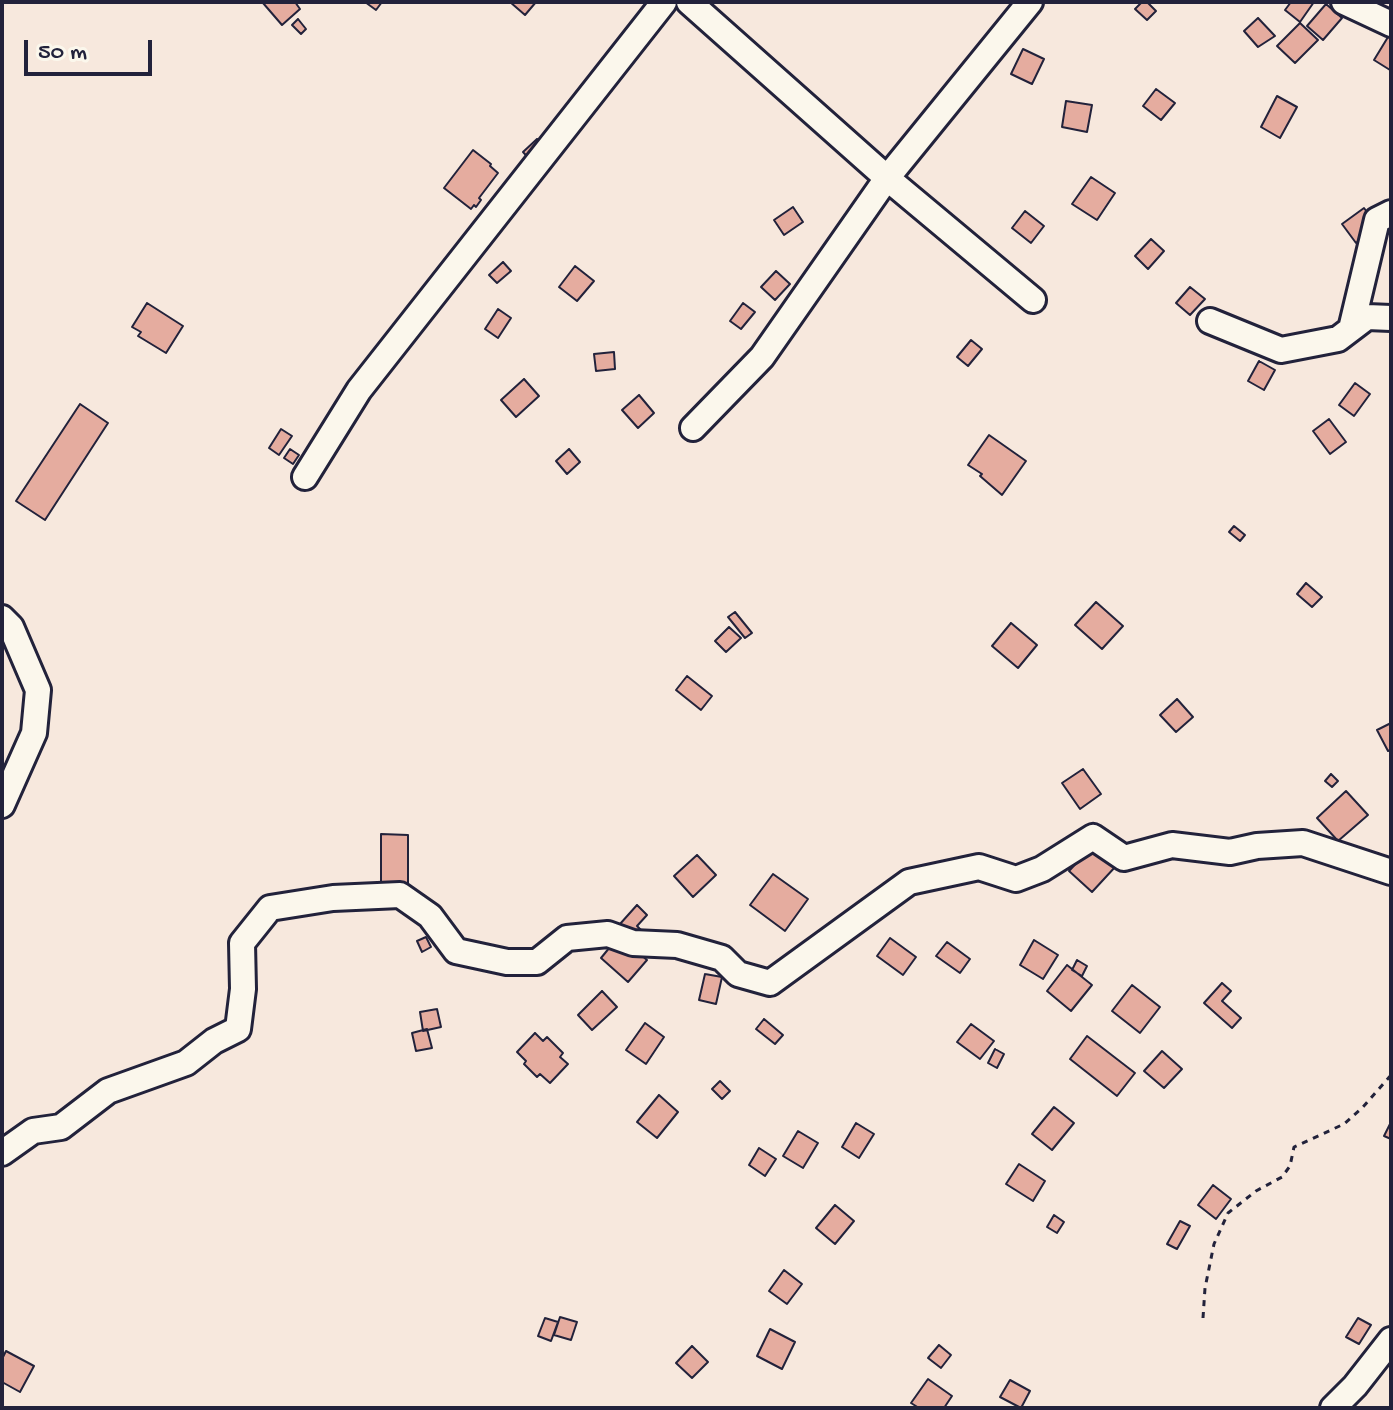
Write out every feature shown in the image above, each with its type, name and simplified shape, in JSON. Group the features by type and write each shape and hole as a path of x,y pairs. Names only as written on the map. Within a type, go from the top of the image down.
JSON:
{"street":[{"path":"305,477 359,390 664,2"},
{"path":"689,2 887,178 1033,300"},
{"path":"693,428 762,357 887,178 1030,2"},
{"path":"1344,2 1391,24"},
{"path":"1351,329 1377,220 1391,213"},
{"path":"1210,321 1281,350 1338,339 1367,317 1391,318"},
{"path":"2,618 11,627 38,690 34,733 2,805"},
{"path":"2,1153 33,1131 61,1127 108,1091 186,1063 214,1041 238,1029 243,989 242,943 270,908 333,898 400,895 430,916 456,951 507,962 537,962 567,938 608,934 633,943 677,945 722,958 738,974 770,983 909,882 979,867 1016,879 1042,869 1093,837 1124,858 1172,845 1230,852 1257,846 1303,843 1391,872"},
{"path":"1333,1408 1355,1386 1391,1340"}],"path":[{"path":"1203,1318 1205,1288 1214,1244 1228,1213 1256,1191 1282,1177 1290,1166 1294,1147 1344,1124 1391,1075"}],"building":[{"path":"264,2 295,2 300,9 282,25"},
{"path":"365,2 382,2 376,10"},
{"path":"510,2 536,2 525,15"},
{"path":"1142,2 1147,2 1156,11 1147,20 1135,9"},
{"path":"1291,2 1314,2 1300,22 1285,10"},
{"path":"1326,4 1342,18 1323,40 1307,26"},
{"path":"1258,18 1275,36 1258,47 1244,31"},
{"path":"298,19 306,29 301,34 292,25"},
{"path":"1300,23 1318,40 1295,63 1277,46"},
{"path":"1388,37 1391,38 1390,70 1374,60"},
{"path":"1023,49 1044,59 1032,84 1011,74"},
{"path":"1156,89 1175,103 1161,120 1143,106"},
{"path":"1277,96 1297,107 1280,138 1261,127"},
{"path":"1066,101 1092,105 1087,132 1062,127"},
{"path":"537,139 544,147 532,162 523,152"},
{"path":"473,150 498,173 476,207 474,205 471,209 444,188"},
{"path":"1091,177 1115,193 1097,220 1072,204"},
{"path":"793,207 803,222 784,235 774,220"},
{"path":"1364,208 1378,227 1356,243 1342,224"},
{"path":"1025,211 1044,226 1031,243 1012,228"},
{"path":"1151,239 1164,251 1148,269 1135,256"},
{"path":"503,262 511,271 497,283 489,275"},
{"path":"575,266 594,281 577,301 559,287"},
{"path":"776,271 790,284 775,300 761,287"},
{"path":"1190,287 1205,299 1190,315 1176,303"},
{"path":"147,303 183,326 166,353 138,336 141,332 132,327"},
{"path":"743,303 755,312 741,329 730,321"},
{"path":"498,309 511,318 498,338 485,329"},
{"path":"971,340 982,349 968,366 957,357"},
{"path":"614,352 615,369 596,371 594,354"},
{"path":"1259,361 1275,370 1264,390 1248,381"},
{"path":"524,379 539,396 516,417 501,400"},
{"path":"1355,383 1370,394 1354,416 1339,405"},
{"path":"639,395 654,413 638,428 622,410"},
{"path":"80,404 108,423 45,520 16,501"},
{"path":"1329,419 1346,442 1330,454 1313,431"},
{"path":"281,429 292,436 279,455 269,448"},
{"path":"989,435 1026,461 1002,495 980,476 982,474 968,465"},
{"path":"290,449 299,455 293,464 284,458"},
{"path":"569,449 580,462 567,474 556,461"},
{"path":"1234,526 1245,535 1240,541 1229,532"},
{"path":"1306,583 1322,597 1312,607 1297,594"},
{"path":"1096,602 1123,626 1102,649 1075,625"},
{"path":"735,612 752,633 745,638 728,617"},
{"path":"1011,623 1037,645 1018,668 992,646"},
{"path":"729,627 741,638 726,652 715,641"},
{"path":"687,676 712,696 701,710 676,690"},
{"path":"1177,699 1193,717 1176,732 1160,715"},
{"path":"1391,723 1391,750 1388,751 1377,730"},
{"path":"1083,769 1101,794 1080,809 1062,783"},
{"path":"1331,774 1338,781 1332,787 1325,781"},
{"path":"1346,791 1368,815 1338,841 1317,818"},
{"path":"381,834 408,835 408,885 381,884"},
{"path":"1093,845 1116,866 1092,892 1069,871"},
{"path":"697,855 716,875 693,897 674,876"},
{"path":"773,874 808,899 785,931 750,905"},
{"path":"637,905 647,915 637,926 641,930 634,937 620,924"},
{"path":"619,936 647,960 628,982 601,958"},
{"path":"426,937 431,947 422,952 417,941"},
{"path":"890,938 916,957 903,975 877,956"},
{"path":"1034,940 1058,955 1043,979 1020,965"},
{"path":"947,942 970,959 960,973 936,956"},
{"path":"1077,960 1087,966 1082,976 1072,970"},
{"path":"1067,965 1092,985 1071,1011 1047,991"},
{"path":"705,974 722,977 716,1004 699,1000"},
{"path":"1222,983 1231,991 1222,1001 1241,1018 1232,1028 1204,1003"},
{"path":"1132,985 1160,1007 1140,1033 1112,1011"},
{"path":"602,991 617,1007 592,1030 578,1015"},
{"path":"437,1009 441,1027 423,1031 420,1012"},
{"path":"764,1019 783,1035 775,1044 756,1029"},
{"path":"645,1023 664,1037 646,1064 626,1050"},
{"path":"971,1024 994,1041 980,1059 957,1042"},
{"path":"427,1029 432,1048 416,1051 412,1033"},
{"path":"535,1033 543,1041 547,1037 563,1053 560,1057 568,1064 550,1083 540,1074 537,1077 517,1052"},
{"path":"1087,1036 1135,1073 1117,1096 1070,1059"},
{"path":"995,1049 1004,1054 997,1068 988,1063"},
{"path":"1162,1051 1182,1069 1164,1088 1144,1071"},
{"path":"720,1081 730,1091 722,1099 712,1089"},
{"path":"659,1095 678,1112 657,1138 637,1122"},
{"path":"1054,1107 1074,1123 1052,1150 1032,1134"},
{"path":"1391,1122 1391,1139 1384,1136"},
{"path":"856,1123 874,1134 859,1158 842,1147"},
{"path":"798,1131 818,1143 803,1168 783,1156"},
{"path":"759,1148 776,1159 765,1176 749,1165"},
{"path":"1019,1164 1045,1181 1033,1201 1006,1184"},
{"path":"1213,1185 1231,1199 1216,1219 1198,1205"},
{"path":"835,1205 854,1221 835,1244 816,1228"},
{"path":"1054,1215 1064,1222 1057,1233 1047,1227"},
{"path":"1180,1221 1190,1226 1177,1249 1167,1244"},
{"path":"784,1270 802,1284 787,1304 769,1291"},
{"path":"560,1317 577,1322 571,1340 554,1335"},
{"path":"545,1318 558,1322 551,1341 538,1336"},
{"path":"1358,1318 1371,1325 1359,1344 1346,1337"},
{"path":"770,1329 795,1342 782,1369 757,1356"},
{"path":"939,1345 951,1355 941,1368 928,1358"},
{"path":"692,1346 708,1362 692,1378 676,1363"},
{"path":"6,1351 34,1366 20,1392 2,1382 2,1359"},
{"path":"928,1379 952,1396 944,1408 919,1408 911,1403"},
{"path":"1010,1380 1030,1391 1021,1408 1000,1397"}]}
